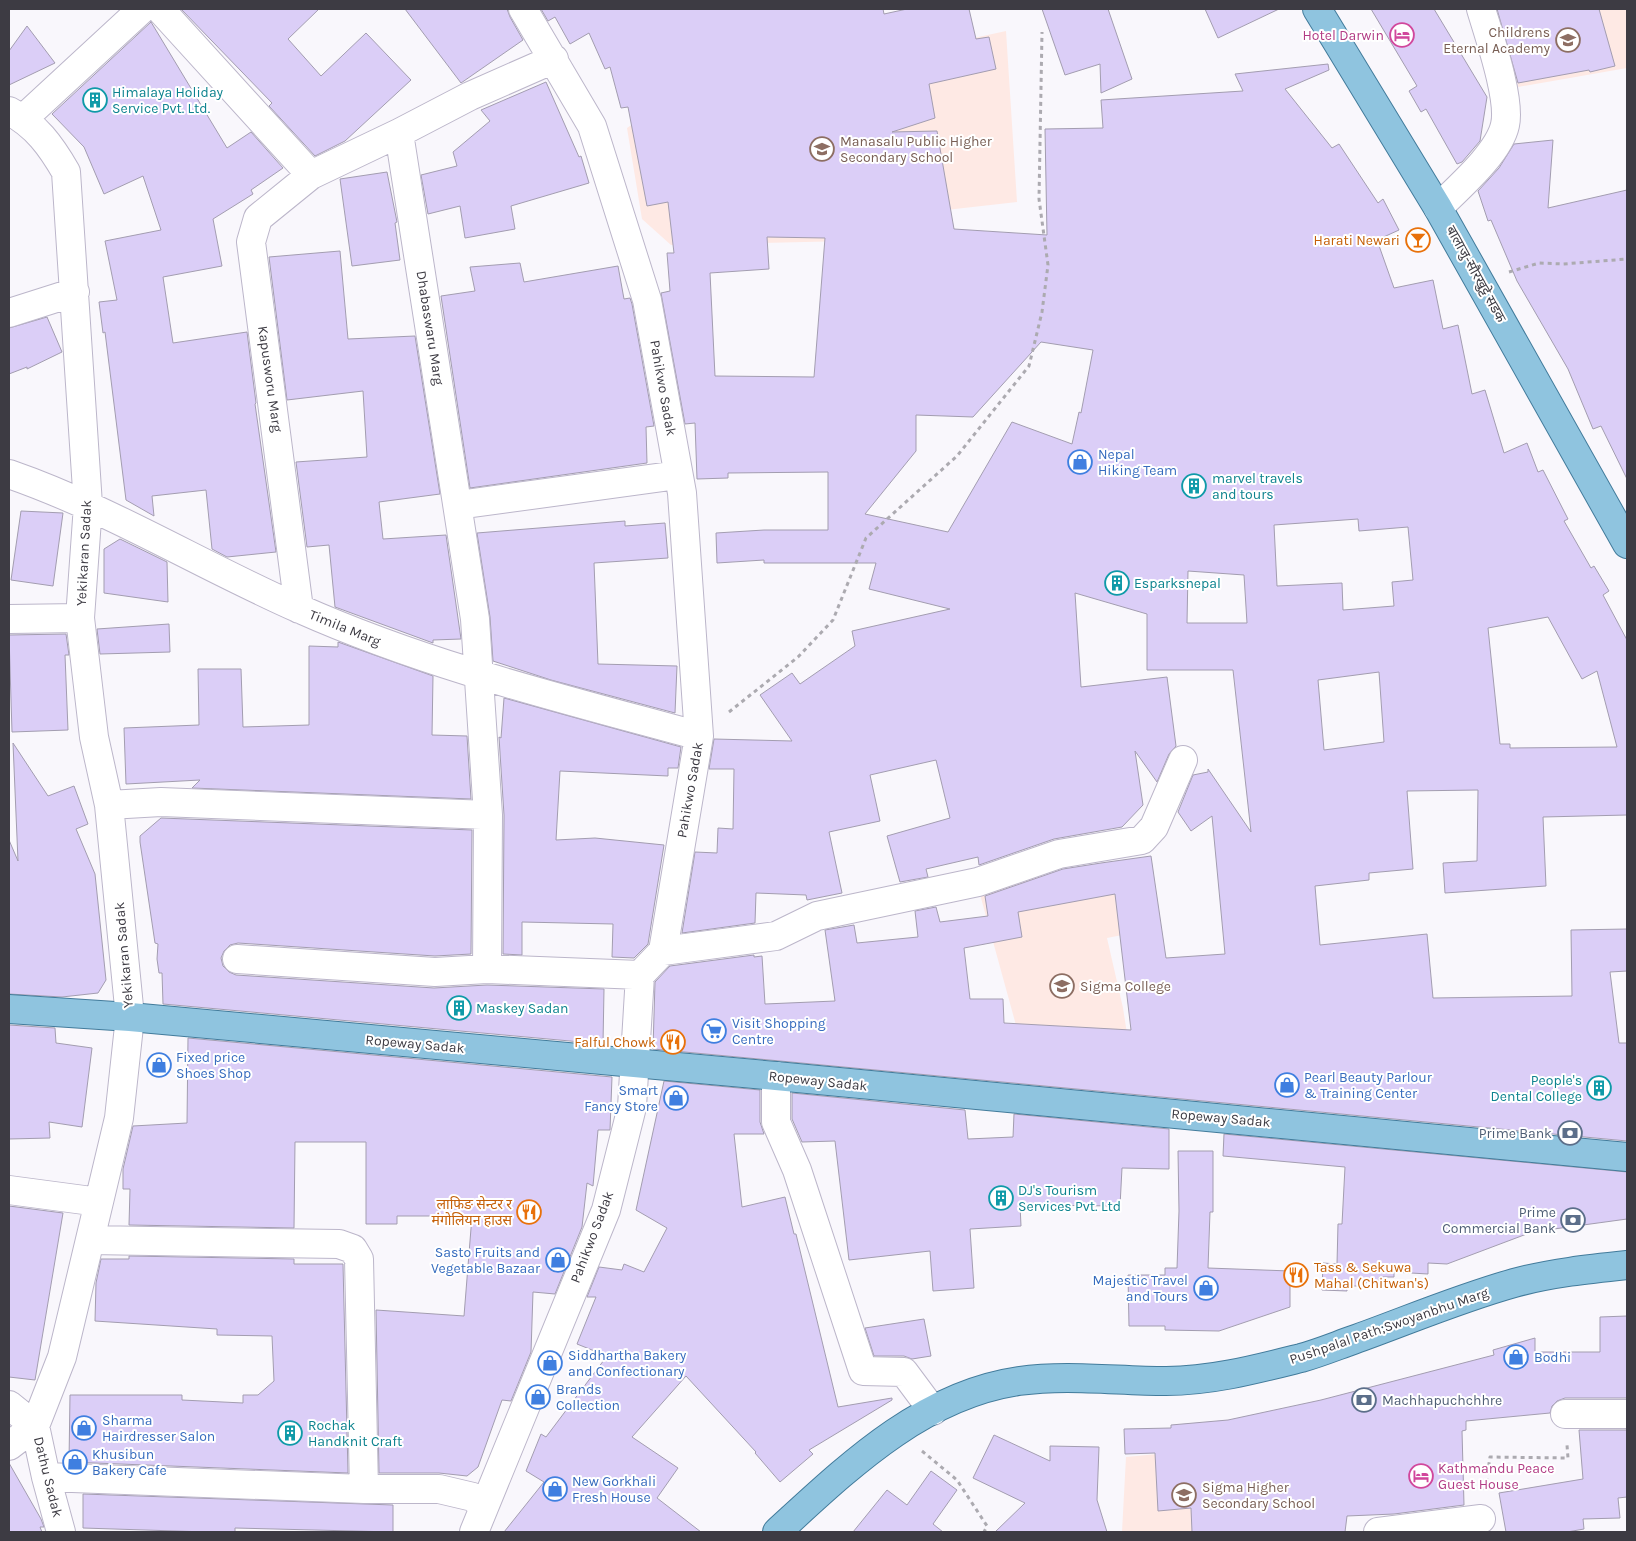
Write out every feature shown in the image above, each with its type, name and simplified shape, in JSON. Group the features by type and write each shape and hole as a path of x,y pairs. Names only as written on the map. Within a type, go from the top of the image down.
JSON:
{"main road":[{"name":"बालाजु-सौरखुट्टे सडक","path":"1317,9 1438,208 1627,544"},
{"name":"Ropeway Sadak","path":"9,1009 130,1017 637,1065 776,1076 1627,1157"},
{"name":"Pushpalal Path;Swoyanbhu Marg","path":"777,1532 853,1464 898,1431 946,1403 984,1389 1018,1381 1059,1378 1168,1381 1235,1373 1305,1357 1513,1284 1572,1271 1627,1265"}],"street":[{"path":"16,115 142,9"},
{"path":"160,9 311,175 399,133 470,96 554,59"},
{"name":"Pahikwo Sadak","path":"524,9 592,126 647,300 682,493 699,736 663,950"},
{"path":"1438,208 1488,157 1505,125 1504,91 1481,9"},
{"name":"Yekikaran Sadak","path":"16,115 49,142 66,172 88,505 80,618 94,737 109,805 130,1017 119,1118 62,1357 36,1426"},
{"name":"Dhabaswaru Marg","path":"399,133 475,619 488,815 487,969"},
{"name":"Kapusworu Marg","path":"299,609 251,242 258,218 311,175"},
{"path":"9,314 75,292"},
{"name":"Timila Marg","path":"9,474 88,505 299,609 376,640 480,677 699,736"},
{"path":"458,505 678,475"},
{"path":"9,619 80,618"},
{"path":"237,959 435,972 487,969 640,975 663,950 776,936 817,916 978,882 1059,854 1142,840 1154,826 1183,760"},
{"path":"109,805 161,802 488,815"},
{"name":"Pahikwo Sadak","path":"474,1532 606,1210 632,1107 637,1065 640,975"},
{"path":"776,1076 776,1122 797,1170 862,1371 904,1372 933,1411"},
{"path":"9,1190 99,1202"},
{"path":"90,1240 339,1244 353,1249 359,1259 364,1489"},
{"name":"Dathu Sadak","path":"9,1405 36,1426 46,1478 61,1532"},
{"path":"1565,1414 1627,1414"},
{"path":"9,1446 36,1426"},
{"path":"46,1478 364,1489 439,1489 472,1497 484,1506"},
{"path":"1378,1532 1481,1519"}],"path":[{"path":"699,736 798,657 834,620 866,538 957,456 1029,366 1042,312 1048,265 1039,199 1042,32"},
{"path":"1479,281 1539,263 1563,264 1627,260"},
{"path":"1481,1519 1490,1457 1568,1458 1565,1414"},
{"path":"898,1431 957,1480 987,1526 984,1532"}],"shaded area":[{"name":"Childrens Eternal Academy","path":"1501,9 1627,9 1627,68 1518,87"},
{"name":"Manasalu Public Higher Secondary School","path":"1006,31 1017,202 902,215 848,241 671,245 642,219 627,128 658,107"},
{"name":"Sigma College","path":"1102,865 1158,928 1107,938 1123,1008 1130,1053 1022,1047 978,887"},
{"name":"Sigma Higher Secondary School","path":"1241,1446 1248,1532 1122,1532 1126,1457"}],"building":[{"path":"181,9 319,9 288,39 321,76 366,33 411,80 345,141 315,156 269,106 272,103"},
{"path":"405,9 507,9 523,40 461,83"},
{"path":"541,9 883,9 884,14 907,9 969,9 976,39 989,37 996,69 929,84 935,118 892,132 937,131 954,229 1047,235 1045,129 1103,128 1101,100 1243,91 1235,74 1328,64 1329,70 1285,89 1332,148 1339,144 1378,203 1383,199 1399,230 1377,240 1394,288 1433,280 1443,329 1458,325 1472,394 1485,390 1504,453 1527,443 1538,472 1543,470 1568,519 1564,521 1591,568 1594,566 1609,591 1603,595 1627,640 1627,815 1543,817 1546,886 1445,893 1443,863 1477,861 1478,790 1407,791 1413,869 1369,873 1369,880 1315,886 1320,945 1427,934 1433,998 1572,996 1571,930 1627,929 1627,971 1610,972 1619,1043 1627,1043 1627,1141 653,1049 655,982 670,966 754,955 754,957 762,956 765,1004 835,1001 825,930 854,925 857,943 918,937 915,911 936,907 940,922 988,916 985,896 1063,869 1151,856 1166,958 1225,954 1212,816 1191,831 1178,812 1193,775 1208,772 1208,769 1251,832 1233,670 1147,670 1147,614 1075,593 1081,687 1167,677 1176,746 1169,754 1157,782 1135,751 1143,805 1122,827 1054,839 979,865 978,857 926,869 928,877 900,882 887,836 950,818 936,760 870,775 880,821 829,832 842,893 807,900 806,895 756,893 755,923 682,933 695,852 717,853 718,828 733,829 734,769 709,769 714,739 792,741 760,695 792,673 800,684 855,646 852,631 950,609 869,589 876,563 764,563 764,560 717,563 716,533 764,530 828,530 828,472 728,473 728,478 697,479 695,423 685,424 661,293 670,291 667,253 674,253 668,202 647,206 628,107 621,108 610,67 605,69 589,33 570,44 555,17 548,21","holes":["767,237 825,238 814,377 715,376 710,273 769,269","1041,342 1093,350 1081,413 1079,412 1072,444 1012,422 948,532 865,514 916,451 916,415 973,417","1358,519 1359,531 1408,527 1413,580 1392,582 1394,606 1343,610 1342,583 1277,586 1274,525","1188,571 1244,575 1247,623 1187,623","1548,617 1582,679 1597,671 1617,747 1510,748 1510,744 1500,744 1488,628","1379,672 1384,742 1324,750 1318,680","1115,894 1131,1030 1004,1023 1003,999 970,999 964,948 1022,937 1018,912"]},
{"path":"1042,9 1108,9 1132,79 1101,93 1100,64 1065,75"},
{"path":"1205,9 1279,9 1218,38"},
{"path":"1371,9 1434,9 1487,97 1480,141 1462,162 1457,164 1426,109 1421,112 1409,91 1417,86"},
{"name":"Childrens Eternal Academy","path":"1497,9 1599,9 1615,66 1590,72 1589,70 1518,83"},
{"path":"151,22 227,148 251,132 283,168 251,190 253,194 213,219 222,266 163,277 173,343 247,332 276,552 227,557 212,549 206,490 152,496 154,516 126,500 105,332 103,333 99,302 117,300 105,241 161,230 143,176 104,194 84,147 52,114"},
{"path":"27,26 55,63 9,85 9,51"},
{"path":"546,82 579,157 581,156 589,183 511,206 515,229 465,238 460,206 428,214 421,175 457,166 453,152 490,121 481,110"},
{"path":"1553,140 1548,208 1627,190 1627,479 1601,426 1593,429 1568,369 1517,281 1491,220 1488,221 1478,191 1499,168 1514,144"},
{"path":"387,172 397,222 395,223 400,260 352,266 340,179"},
{"path":"340,251 348,339 415,336 440,494 379,502 383,539 446,535 461,639 433,640 433,643 335,607 329,545 307,547 296,462 367,457 363,391 287,400 269,257"},
{"path":"520,263 524,282 618,266 624,299 630,298 632,304 654,426 646,427 647,463 470,488 441,296 475,291 470,267"},
{"path":"47,317 62,352 27,369 27,367 9,374 9,328"},
{"path":"21,511 63,513 53,586 11,580"},
{"path":"625,521 625,526 665,523 668,558 594,563 598,664 677,666 675,713 551,680 493,661 490,617 477,533"},
{"path":"120,539 167,562 168,602 104,593 104,549"},
{"path":"169,624 170,652 100,654 97,629"},
{"path":"66,634 69,655 65,655 68,730 12,732 9,635"},
{"path":"338,642 433,676 432,735 467,736 471,799 192,788 200,780 126,784 124,728 199,725 198,669 241,669 243,727 309,725 309,646 338,647"},
{"path":"504,698 681,747 678,768 668,768 668,776 560,771 556,840 595,838 664,845 648,944 634,958 612,957 613,924 522,922 522,955 503,954 504,815 499,737 501,738"},
{"path":"13,743 48,796 74,786 88,824 76,829 95,874 106,980 98,993 62,997 9,994 9,840 18,861"},
{"path":"161,818 472,830 471,954 435,956 238,943 230,945 224,951 221,958 223,966 229,972 236,975 434,988 487,985 604,989 603,1044 163,1004 162,973 159,973 157,959 158,944 155,943 140,842 140,836"},
{"path":"9,1025 55,1028 56,1043 92,1048 82,1127 49,1122 50,1138 9,1139"},
{"path":"188,1038 612,1077 610,1130 598,1130 593,1186 587,1183 582,1227 555,1294 533,1292 531,1352 511,1401 502,1400 478,1467 467,1476 439,1473 379,1473 376,1310 464,1316 472,1216 397,1216 397,1224 366,1224 366,1142 295,1142 294,1228 129,1225 130,1189 123,1189 123,1169 133,1126 187,1123"},
{"path":"664,1081 760,1090 760,1122 764,1134 734,1134 742,1207 785,1197 794,1234 796,1234 838,1407 892,1398 892,1400 809,1450 813,1454 780,1482 756,1452 686,1376 632,1437 678,1468 657,1498 701,1532 504,1532 544,1482 526,1471 541,1434 546,1437 607,1356 577,1344 596,1297 587,1297 599,1267 622,1270 624,1264 644,1272 667,1228 636,1210"},
{"path":"792,1093 965,1110 968,1139 1013,1137 1014,1114 1169,1129 1169,1169 1122,1168 1120,1206 1020,1205 1021,1226 970,1229 974,1288 933,1291 930,1251 849,1260 835,1141 802,1142 792,1119"},
{"path":"1224,1134 1627,1172 1627,1219 1532,1232 1447,1264 1428,1263 1428,1274 1394,1272 1394,1277 1379,1277 1379,1282 1366,1282 1365,1286 1347,1286 1347,1291 1322,1290 1323,1263 1337,1264 1338,1224 1342,1224 1345,1167 1223,1156"},
{"path":"1178,1151 1213,1151 1213,1212 1210,1212 1208,1268 1290,1271 1290,1307 1219,1331 1165,1330 1165,1326 1129,1326 1128,1275 1165,1275 1165,1268 1177,1268 1179,1211"},
{"path":"9,1206 63,1213 35,1380 9,1377"},
{"path":"129,1256 294,1259 294,1264 343,1264 348,1473 69,1462 70,1395 182,1395 182,1400 243,1403 243,1395 258,1395 274,1381 272,1336 217,1335 217,1329 95,1321 96,1283 101,1259 129,1259"},
{"path":"1627,1316 1627,1398 1565,1398 1557,1401 1552,1406 1550,1413 1466,1421 1466,1430 1462,1431 1464,1505 1394,1514 1347,1516 1345,1532 1192,1532 1191,1508 1158,1511 1155,1453 1125,1454 1124,1429 1171,1428 1171,1425 1228,1420 1321,1400 1494,1355 1493,1350 1535,1338 1535,1352 1600,1352 1600,1317"},
{"path":"924,1319 931,1356 912,1359 904,1356 874,1356 865,1328"},
{"path":"1579,1430 1627,1430 1627,1497 1618,1498 1620,1518 1583,1519 1584,1529 1567,1532 1506,1532 1499,1493 1583,1479"},
{"path":"994,1435 1050,1461 1050,1446 1099,1447 1097,1500 1107,1532 995,1532 1025,1503 973,1478"},
{"path":"9,1463 41,1519 44,1527 40,1527 42,1532 9,1532"},
{"path":"931,1471 957,1490 933,1524 943,1532 853,1532 887,1490 907,1505"},
{"path":"83,1494 393,1505 393,1532 235,1528 235,1532 207,1532 83,1528"}],"place":[{"name":"Hotel Darwin","path":"1402,35"},
{"name":"Childrens Eternal Academy","path":"1568,40"},
{"name":"Himalaya Holiday Service Pvt. Ltd.","path":"95,100"},
{"name":"Manasalu Public Higher Secondary School","path":"822,149"},
{"name":"Harati Newari","path":"1418,240"},
{"name":"Nepal Hiking Team","path":"1080,462"},
{"name":"marvel travels and tours","path":"1194,486"},
{"name":"Esparksnepal","path":"1117,583"},
{"name":"Sigma College","path":"1062,986"},
{"name":"Maskey Sadan","path":"459,1008"},
{"name":"Visit Shopping Centre","path":"714,1031"},
{"name":"Falful Chowk","path":"673,1042"},
{"name":"Fixed price Shoes Shop","path":"159,1065"},
{"name":"Pearl Beauty Parlour & Training Center","path":"1287,1085"},
{"name":"People's Dental College","path":"1599,1088"},
{"name":"Smart Fancy Store","path":"676,1098"},
{"name":"Prime Bank","path":"1570,1133"},
{"name":"DJ's Tourism Services Pvt. Ltd","path":"1001,1198"},
{"name":"लाफिङ सेन्टर र मंगोलियन हाउस","path":"529,1212"},
{"name":"Prime Commercial Bank","path":"1573,1220"},
{"name":"Sasto Fruits and Vegetable Bazaar","path":"558,1260"},
{"name":"Tass & Sekuwa Mahal (Chitwan's)","path":"1296,1275"},
{"name":"Majestic Travel and Tours","path":"1206,1288"},
{"name":"Bodhi","path":"1516,1357"},
{"name":"Siddhartha Bakery and Confectionary","path":"550,1363"},
{"name":"Brands Collection","path":"538,1397"},
{"name":"Machhapuchchhre","path":"1364,1400"},
{"name":"Sharma Hairdresser Salon","path":"84,1428"},
{"name":"Rochak Handknit Craft","path":"290,1433"},
{"name":"Khusibun Bakery Cafe","path":"75,1462"},
{"name":"Kathmandu Peace Guest House","path":"1421,1476"},
{"name":"New Gorkhali Fresh House","path":"555,1489"},
{"name":"Sigma Higher Secondary School","path":"1184,1495"}]}
